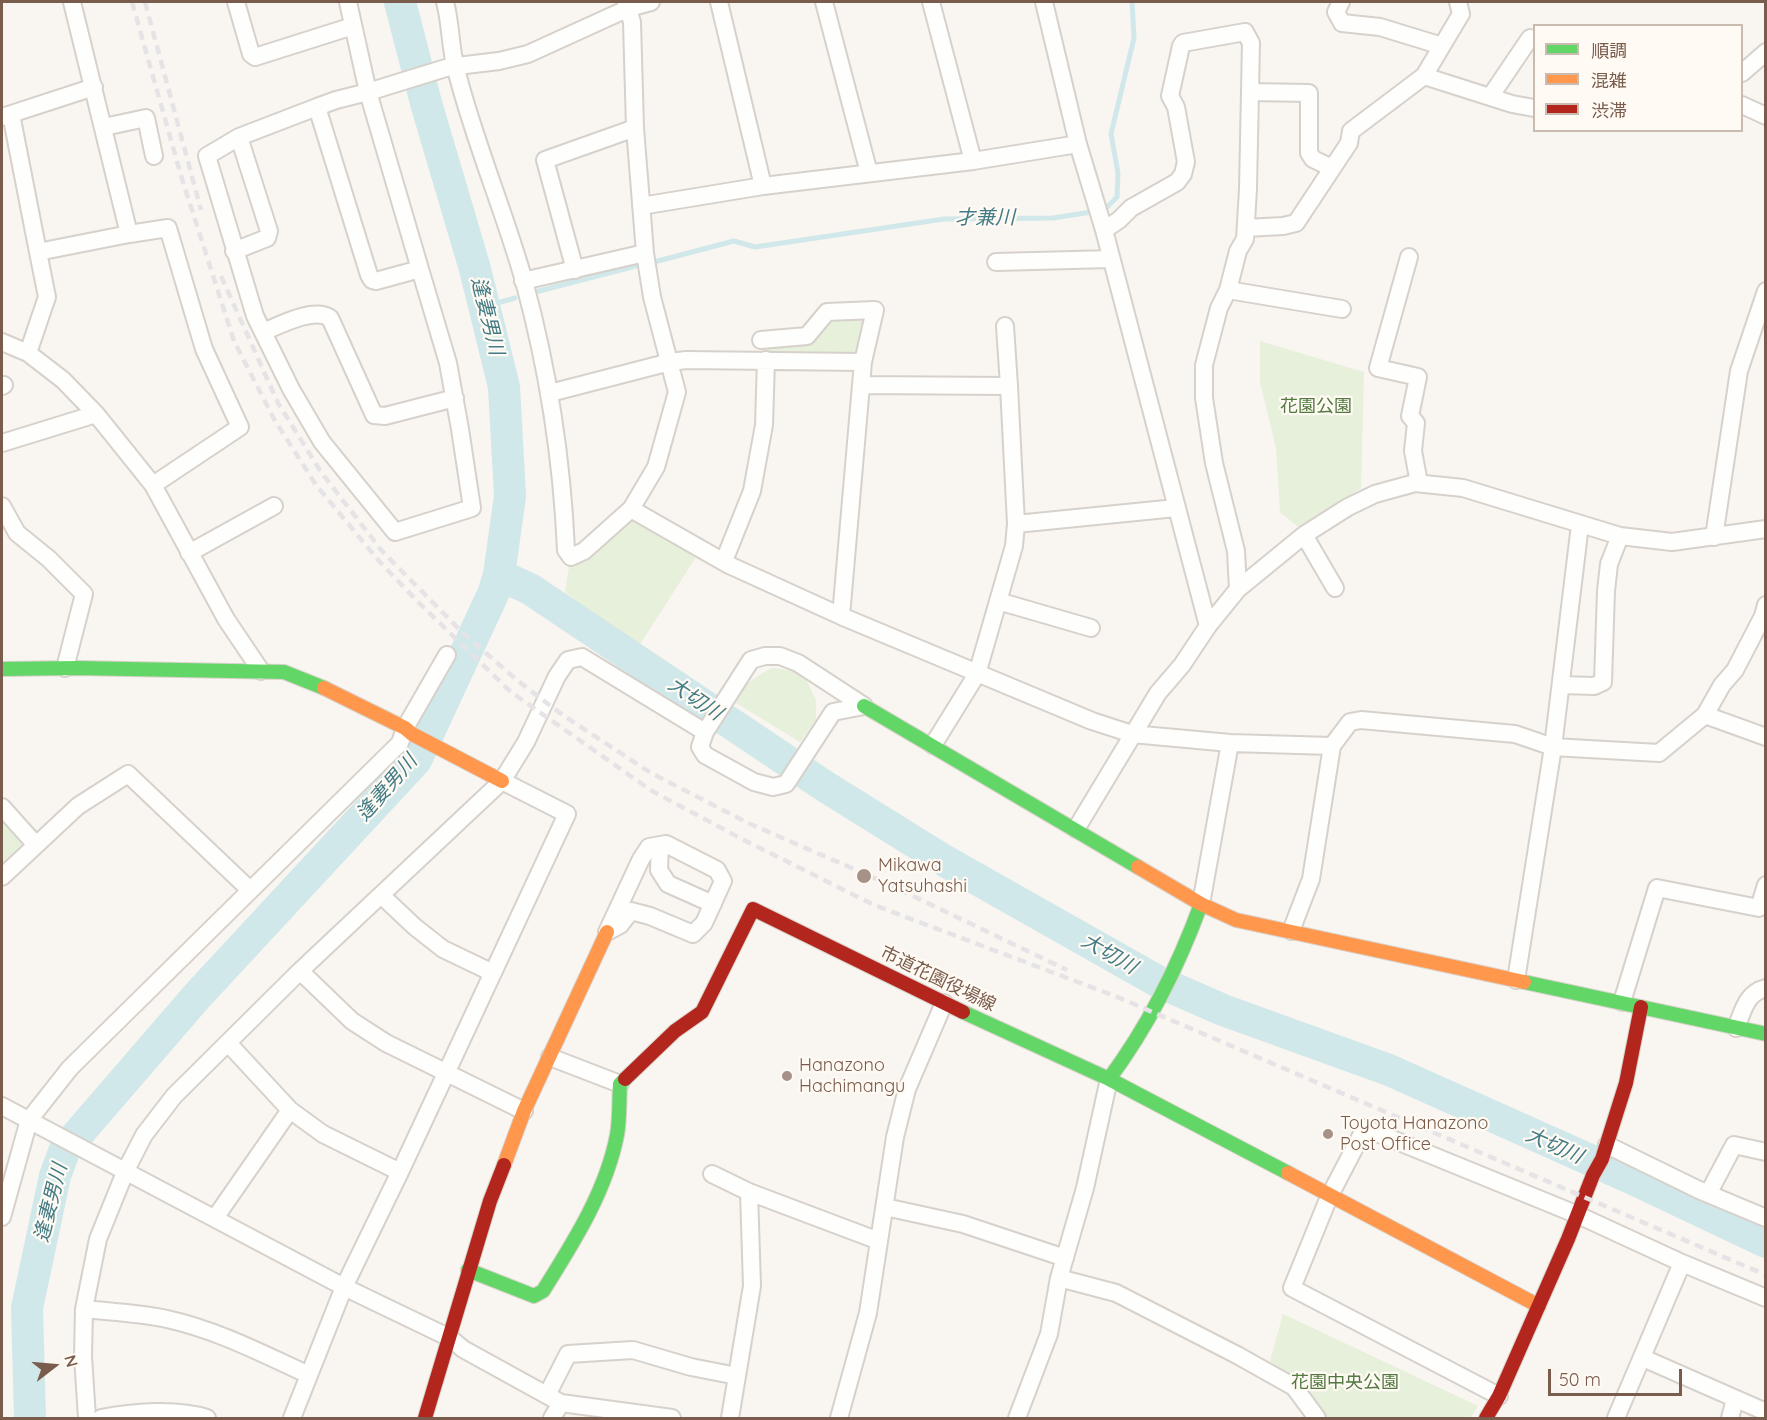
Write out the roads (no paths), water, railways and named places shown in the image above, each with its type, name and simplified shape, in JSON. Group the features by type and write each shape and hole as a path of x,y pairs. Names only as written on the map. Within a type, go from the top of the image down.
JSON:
{"street":[{"path":"72,2 129,234"},
{"path":"236,2 251,54 255,57 353,26"},
{"path":"348,2 353,26 374,90 420,269 448,363 472,508 395,532 322,442 291,389 255,316 207,156 239,137 336,100 374,90 452,67 499,61 528,54 627,5 651,2"},
{"path":"445,2 450,23 452,67 523,281 550,393 564,497 566,550 571,556 584,551 631,509 656,466 677,392 652,297 645,253 635,128 632,22 627,5"},
{"path":"719,2 763,186"},
{"path":"825,2 869,173"},
{"path":"931,2 973,161"},
{"path":"1044,2 1078,144 1112,259 1208,626"},
{"path":"1341,2 1336,12 1342,23 1380,27 1442,46"},
{"path":"1246,228 1296,223 1348,143 1351,131 1425,76 1461,14 1458,2"},
{"path":"1100,217 1119,220 1131,208 1177,182 1183,174 1186,162 1176,108 1170,96 1183,43 1240,31 1245,32 1251,43 1245,239 1238,251 1228,290 1219,308 1204,365 1204,398 1214,463 1236,550 1238,589"},
{"path":"1490,97 1530,38"},
{"path":"1743,72 1766,52"},
{"path":"1425,76 1512,104 1533,108"},
{"path":"28,353 47,297 6,116 94,87"},
{"path":"1250,92 1309,93 1309,153 1313,159 1332,168"},
{"path":"1743,105 1766,116"},
{"path":"316,107 372,280 376,281 420,269"},
{"path":"104,127 146,118 154,156"},
{"path":"575,270 545,160 635,128"},
{"path":"234,251 267,238 270,231 239,137"},
{"path":"640,207 763,186 973,161 1078,144"},
{"path":"38,252 168,228 204,349 240,427 153,485"},
{"path":"523,281 645,253"},
{"path":"1408,256 1378,368 1419,377 1410,416 1416,423 1413,451 1419,483"},
{"path":"996,262 1112,259"},
{"path":"1228,290 1342,309"},
{"path":"1714,537 1739,371 1766,291"},
{"path":"761,340 807,336 827,312 875,310 862,362 841,616"},
{"path":"263,332 318,313 330,318 374,415 385,416 455,398"},
{"path":"933,745 978,674 1014,546 1016,524 1005,326"},
{"path":"2,342 28,353 63,380 96,414 153,485 226,620 261,671"},
{"path":"550,393 670,362 686,360 862,362"},
{"path":"724,561 742,519 757,469 764,424 766,360"},
{"path":"861,385 1009,386"},
{"path":"2,443 96,414"},
{"path":"1076,829 1158,693 1182,665 1208,626 1238,589 1304,535 1348,507 1375,494 1419,483 1463,488 1620,536 1672,542 1766,529"},
{"path":"2,506 17,533 49,559 84,594 65,668"},
{"path":"189,553 274,506"},
{"path":"1016,524 1176,508"},
{"path":"631,509 729,565 841,616 1092,721 1132,734 1230,743 1332,746"},
{"path":"1516,980 1562,685 1580,525"},
{"path":"1304,535 1335,588"},
{"path":"1562,685 1594,686 1603,682 1609,564 1620,536"},
{"path":"998,601 1091,628"},
{"path":"1291,931 1311,879 1332,746 1350,722 1361,720 1515,734 1553,747 1659,753 1705,716 1722,685 1734,670 1766,605"},
{"path":"2,1216 34,1122 70,1068 400,743 409,731 447,655"},
{"path":"864,706 833,712 786,784 773,787 754,782 705,755 700,747 705,732 751,660 765,656 780,656 798,663 864,706 1201,904 1236,920 1766,1034"},
{"path":"87,1419 82,1356 84,1309 98,1239 126,1170 144,1135 174,1096 300,971 502,781 526,742 557,676 568,660 582,657 705,732"},
{"path":"2,669 284,672 331,692 409,731 567,814 344,1287 292,1419"},
{"path":"823,679 833,712"},
{"path":"1705,716 1766,737"},
{"path":"1017,1419 1049,1334 1059,1278 1085,1188 1109,1079 1133,1048 1159,1005 1189,940 1201,904 1230,743"},
{"path":"2,877 78,806 128,774 250,890"},
{"path":"2,807 36,845"},
{"path":"425,1419 490,1201 524,1111 641,859 649,847 666,844 717,870 723,881 704,923 693,934 650,916 631,911"},
{"path":"660,845 659,870 668,884 713,904"},
{"path":"1622,1002 1657,888 1759,908 1766,885"},
{"path":"626,891 631,911"},
{"path":"381,895 415,927 443,949 493,973"},
{"name":"市道花園役場線","path":"620,1084 675,1031 702,1012 753,909 1109,1079 1539,1306"},
{"path":"607,932 620,925 631,911"},
{"path":"300,971 352,1021 386,1043 524,1111"},
{"path":"1736,1028 1747,999 1758,990 1766,988"},
{"path":"839,1419 868,1313 895,1137 907,1089 944,1002"},
{"path":"1486,1419 1499,1396 1578,1215 1593,1175 1605,1152 1626,1083 1641,1007"},
{"path":"228,1043 290,1110 323,1134 400,1172"},
{"path":"468,1270 534,1296 543,1291 578,1236 602,1185 617,1136 620,1084 550,1057"},
{"path":"2,1106 344,1287 450,1338 463,1349 554,1399 672,1419"},
{"path":"215,1218 290,1110"},
{"path":"1499,1396 1292,1288 1329,1197 1365,1128 1578,1215 1682,1263 1766,1298"},
{"path":"1708,1194 1734,1145 1766,1152"},
{"path":"1605,1152 1766,1218"},
{"path":"712,1174 750,1192 879,1241"},
{"path":"730,1419 752,1286 750,1192"},
{"path":"885,1207 963,1224 1065,1258"},
{"path":"1616,1419 1682,1263"},
{"path":"1059,1278 1116,1293 1238,1355 1294,1387 1317,1419"},
{"path":"84,1309 166,1319 200,1328 231,1339 309,1375"},
{"path":"552,1419 554,1399 568,1354 633,1350 691,1367 737,1376"},
{"path":"1642,1358 1766,1412"},
{"path":"1730,1419 1735,1399"},
{"path":"101,1419 127,1413 164,1412 207,1419"}],"waterway":[{"name":"逢妻男川","path":"30,1418 27,1308 55,1176 65,1149 198,995 416,760 493,594 499,575 510,496 504,387 475,269 426,103 400,2"},
{"name":"才兼川","path":"654,262 734,241 755,247 944,219 1053,218 1104,210 1117,197 1118,173 1111,134 1134,38 1132,2"},
{"name":"才兼川","path":"535,292 636,266"},
{"name":"才兼川","path":"483,299 497,303 515,298"},
{"name":"大切川","path":"499,575 530,589 826,787 945,861 1159,982 1223,1010 1389,1070 1635,1180 1766,1242"}],"railway":[{"path":"132,2 182,179 234,341 274,419 316,485 379,561 511,692 652,791 874,905 1115,996 1766,1275"},
{"path":"145,2 201,210"},
{"path":"221,276 278,403 321,472 382,551 463,633 518,681 564,716 651,773 748,823 886,883 1067,970"}],"place":[{"name":"Mikawa Yatsuhashi","path":"864,876"},
{"name":"Hanazono Hachimangu","path":"787,1076"},
{"name":"Toyota Hanazono Post Office","path":"1328,1134"}],"park label":[{"name":"花園公園","path":"1316,407"},
{"name":"花園中央公園","path":"1345,1383"}]}
